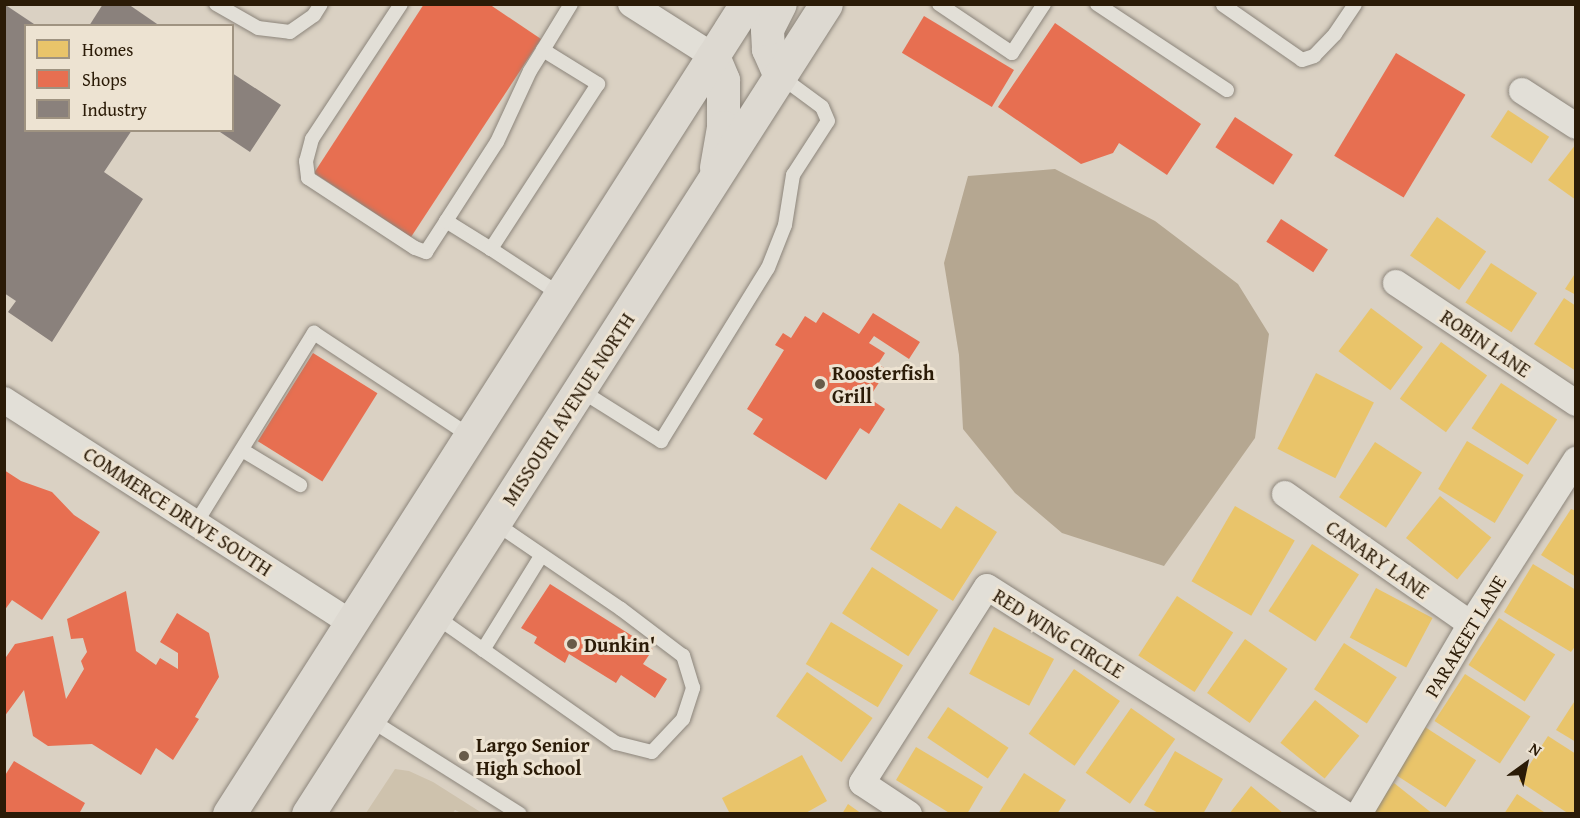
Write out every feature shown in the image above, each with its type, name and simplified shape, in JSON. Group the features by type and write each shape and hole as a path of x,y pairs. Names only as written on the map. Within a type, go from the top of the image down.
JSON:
{"main road":[{"path":"229,813 746,4"},
{"path":"780,4 767,29 768,48 780,76"},
{"name":"MISSOURI AVENUE NORTH","path":"308,813 826,4"},
{"path":"712,56 723,80 723,127 713,180"}],"street":[{"path":"631,4 712,56"},
{"path":"1522,91 1575,126"},
{"name":"ROBIN LANE","path":"1396,283 1575,403"},
{"name":"COMMERCE DRIVE SOUTH","path":"4,400 351,623"},
{"name":"PARAKEET LANE","path":"1359,813 1471,624 1575,460"},
{"name":"CANARY LANE","path":"1285,494 1471,624"},
{"name":"RED WING CIRCLE","path":"909,813 862,783 987,587 1345,813"}],"lane":[{"path":"216,4 258,28 290,32 314,15 321,4"},
{"path":"401,4 312,138 306,161 308,178 415,248 426,252 497,141 530,71 571,4"},
{"path":"939,4 1012,53 1044,4"},
{"path":"1097,4 1227,90"},
{"path":"1223,5 1302,60 1314,57 1335,34 1355,4"},
{"path":"491,249 598,84 543,50"},
{"path":"580,390 661,441 768,268 785,225 793,175 828,121 822,107 780,76"},
{"path":"446,221 561,295"},
{"path":"196,523 314,333 470,436"},
{"path":"242,450 300,485"},
{"path":"435,616 616,743 652,752 683,719 693,688 683,656 621,609 495,523"},
{"path":"483,650 541,555"},
{"path":"369,719 512,812"}],"shaded area":[{"path":"1055,169 1155,221 1238,284 1269,334 1255,438 1164,566 1062,533 1015,493 963,429 959,355 944,263 968,176"},
{"path":"395,769 409,771 433,782 482,813 461,813 455,810 452,814 366,813"}],"building: Homes":[{"path":"1508,110 1549,137 1532,164 1491,137"},
{"path":"1576,144 1576,200 1548,180"},
{"path":"1437,217 1486,251 1459,290 1410,256"},
{"path":"1491,263 1537,293 1512,332 1465,302"},
{"path":"1576,272 1576,295 1565,289"},
{"path":"1564,298 1576,306 1576,371 1534,344"},
{"path":"1371,308 1423,347 1390,390 1339,351"},
{"path":"1441,342 1487,376 1446,432 1400,399"},
{"path":"1316,373 1374,403 1335,478 1277,449"},
{"path":"1501,383 1557,419 1528,465 1472,428"},
{"path":"1467,441 1524,475 1495,523 1438,489"},
{"path":"1375,442 1422,472 1386,528 1339,497"},
{"path":"1440,496 1491,538 1457,580 1406,538"},
{"path":"899,503 941,529 956,506 997,532 953,601 870,549"},
{"path":"1235,506 1295,540 1251,616 1192,581"},
{"path":"1571,509 1576,511 1576,577 1541,555"},
{"path":"1312,544 1359,574 1315,642 1268,611"},
{"path":"1533,564 1576,590 1576,645 1571,652 1504,612"},
{"path":"872,567 938,610 908,656 842,613"},
{"path":"1376,588 1433,618 1406,667 1350,637"},
{"path":"1177,596 1233,632 1195,692 1138,656"},
{"path":"1499,618 1555,654 1525,701 1469,665"},
{"path":"831,622 903,665 878,707 806,664"},
{"path":"994,627 1054,659 1029,706 969,674"},
{"path":"1245,639 1288,669 1250,723 1207,693"},
{"path":"1344,643 1397,677 1367,723 1314,689"},
{"path":"1074,669 1120,701 1075,766 1029,734"},
{"path":"807,672 873,718 842,762 776,716"},
{"path":"1465,674 1530,716 1500,763 1435,721"},
{"path":"1576,699 1576,742 1556,730"},
{"path":"1315,700 1359,736 1325,779 1280,743"},
{"path":"948,707 1009,748 988,778 927,738"},
{"path":"1131,708 1175,739 1130,804 1086,773"},
{"path":"1425,727 1476,760 1446,807 1395,774"},
{"path":"1548,736 1576,754 1576,814 1569,814 1519,781"},
{"path":"916,747 983,787 967,814 951,814 896,780"},
{"path":"1175,751 1223,779 1203,814 1160,814 1144,805"},
{"path":"802,755 827,801 804,814 730,814 722,798"},
{"path":"1024,773 1066,800 1057,814 998,814"},
{"path":"1394,783 1433,814 1370,814"},
{"path":"1251,786 1284,814 1229,814"},
{"path":"1517,794 1547,814 1504,814"},
{"path":"848,804 862,814 842,814"}],"building: Shops":[{"path":"424,4 489,4 541,39 411,237 314,173"},
{"path":"924,16 1014,70 992,107 902,53"},
{"path":"1055,23 1201,124 1167,175 1119,143 1113,153 1081,164 998,107"},
{"path":"1396,53 1465,95 1404,198 1334,156"},
{"path":"1235,117 1293,155 1273,185 1215,147"},
{"path":"1281,219 1328,249 1313,272 1266,242"},
{"name":"Roosterfish Grill","path":"823,312 859,334 873,313 920,342 909,359 874,336 869,343 885,353 878,364 887,370 869,398 885,409 869,434 860,428 826,480 753,434 763,419 747,409 784,350 775,345 783,333 791,338 805,316 816,323"},
{"path":"313,353 377,393 322,481 258,441"},
{"path":"4,470 21,481 52,492 74,515 100,532 42,620 12,600 4,611"},
{"path":"550,584 653,649 643,664 667,679 655,698 621,675 616,683 569,654 565,663 534,643 537,637 521,628"},
{"path":"126,591 136,651 156,665 160,658 178,669 178,653 160,642 177,613 209,633 219,677 195,717 199,719 173,760 156,748 141,775 92,744 48,746 33,736 24,690 4,717 4,660 15,644 53,636 66,699 84,669 81,661 87,652 83,638 71,639 67,619"},
{"path":"14,761 85,803 79,814 4,814 4,777"}],"building: Industry":[{"path":"4,4 34,24 24,24 24,132 131,132 104,172 143,199 52,342 8,312 16,301 4,293"},
{"path":"103,4 128,4 157,24 90,24"},
{"path":"234,74 281,105 250,152 220,132 234,132"}],"place":[{"name":"Roosterfish Grill","path":"820,384"},
{"name":"Dunkin'","path":"572,644"},
{"name":"Largo Senior High School","path":"464,756"}]}
